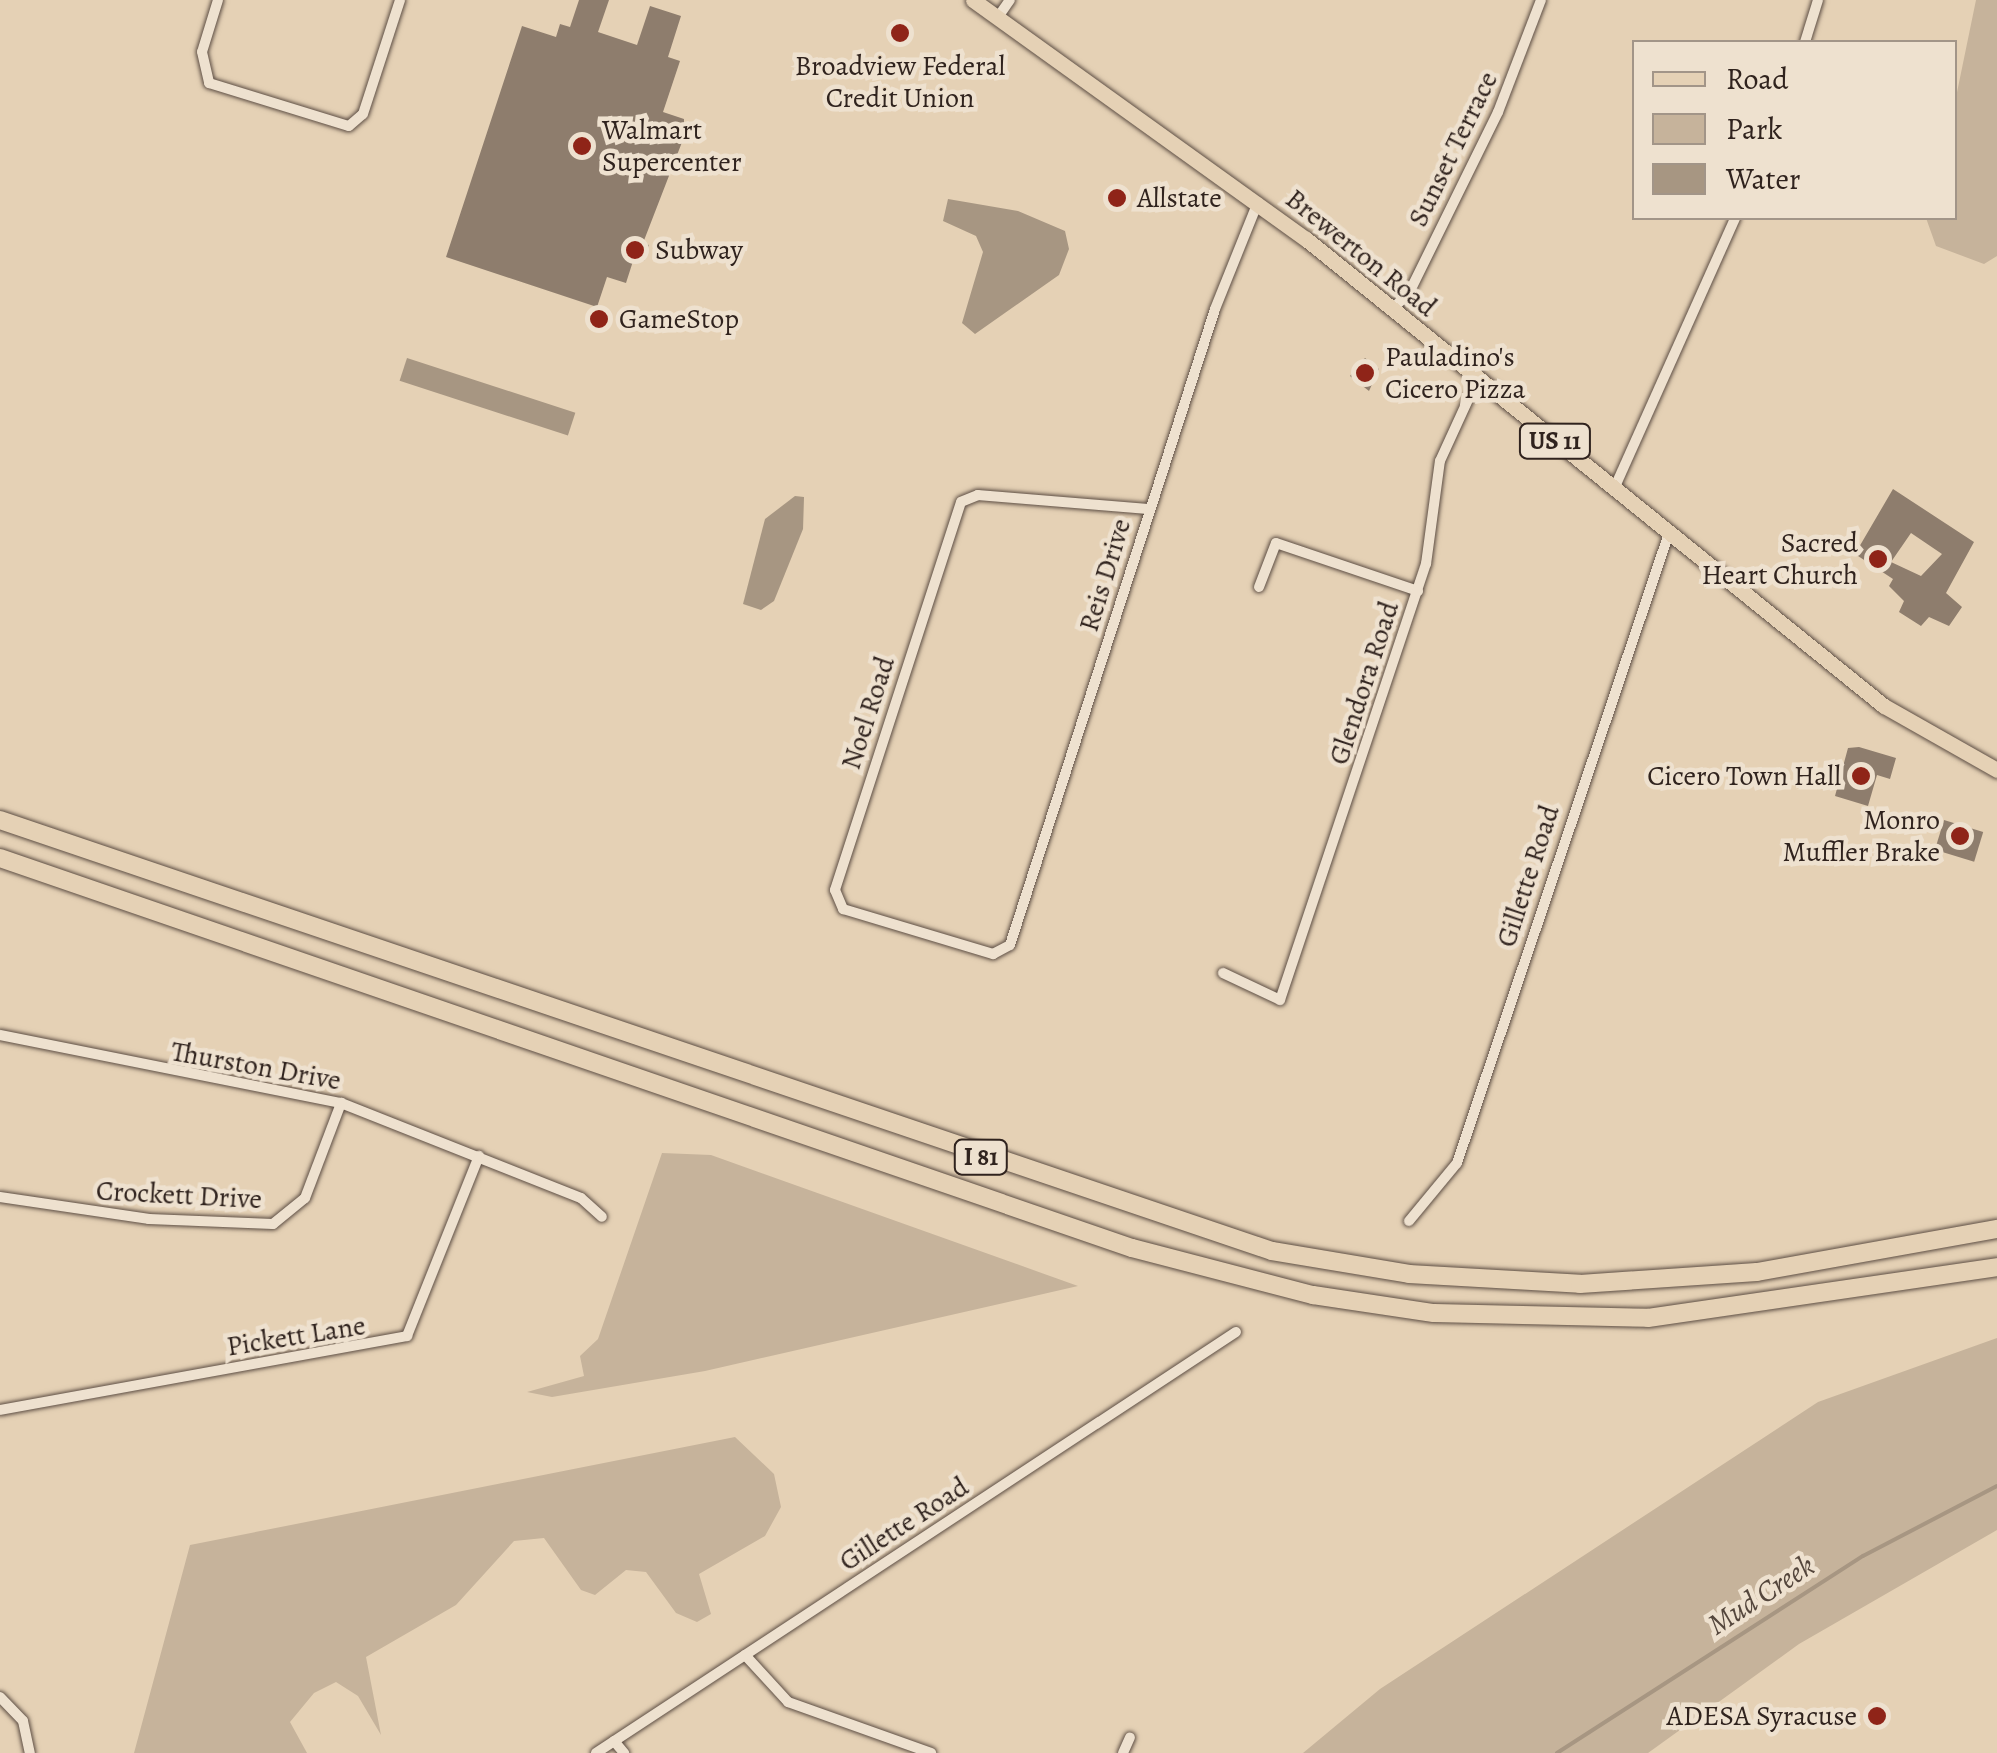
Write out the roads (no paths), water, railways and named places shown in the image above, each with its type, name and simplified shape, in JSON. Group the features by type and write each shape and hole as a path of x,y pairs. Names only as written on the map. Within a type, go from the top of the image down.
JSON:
{"highway":[{"name":"I 81","path":"0,820 1272,1251 1409,1274 1580,1284 1757,1272 1997,1228"},
{"name":"I 81","path":"0,858 1132,1248 1313,1295 1434,1314 1648,1318 1997,1267"}],"main road":[{"name":"Brewerton Road","path":"972,0 1258,202 1884,706 1997,770"}],"street":[{"path":"218,0 201,74 208,83 349,126 363,114 400,0"},
{"path":"998,18 1010,0"},
{"name":"Sunset Terrace","path":"1392,309 1408,293 1498,112 1541,0"},
{"path":"1806,40 1818,0"},
{"name":"Reis Drive","path":"857,915 994,954 1013,939 1148,509 1258,202"},
{"path":"1614,489 1734,220"},
{"name":"Glendora Road","path":"1223,973 1280,1000 1418,591 1440,461 1478,378"},
{"name":"Noel Road","path":"857,915 836,902 835,890 961,502 978,494 1148,509"},
{"name":"Gillette Road","path":"1409,1221 1457,1163 1668,533"},
{"path":"1259,587 1276,543 1418,591"},
{"name":"Thurston Drive","path":"0,1036 341,1102 581,1198 602,1217"},
{"name":"Crockett Drive","path":"0,1197 149,1220 272,1224 305,1198 341,1102"},
{"name":"Pickett Lane","path":"0,1410 407,1336 479,1156"},
{"name":"Gillette Road","path":"596,1753 1236,1332"},
{"path":"746,1655 788,1702 932,1753"},
{"path":"0,1697 23,1721 30,1753"},
{"path":"1123,1753 1130,1737"},
{"path":"614,1741 624,1753"}],"water":[{"path":"948,199 1018,211 1065,231 1069,249 1059,275 975,334 962,323 983,252 976,236 943,221"},
{"path":"407,358 575,413 568,436 400,381"},
{"path":"795,496 804,497 803,529 774,601 761,610 743,604 765,519"}],"waterway":[{"name":"Mud Creek","path":"1557,1753 1863,1556 1997,1486"}],"place":[{"name":"Broadview Federal Credit Union","path":"900,33"},
{"name":"Walmart Supercenter","path":"582,146"},
{"name":"Allstate","path":"1117,198"},
{"name":"Subway","path":"635,250"},
{"name":"GameStop","path":"599,319"},
{"name":"Pauladino's Cicero Pizza","path":"1365,373"},
{"name":"Sacred Heart Church","path":"1878,559"},
{"name":"Cicero Town Hall","path":"1861,776"},
{"name":"Monro Muffler Brake","path":"1960,836"},
{"name":"ADESA Syracuse","path":"1877,1716"}]}
